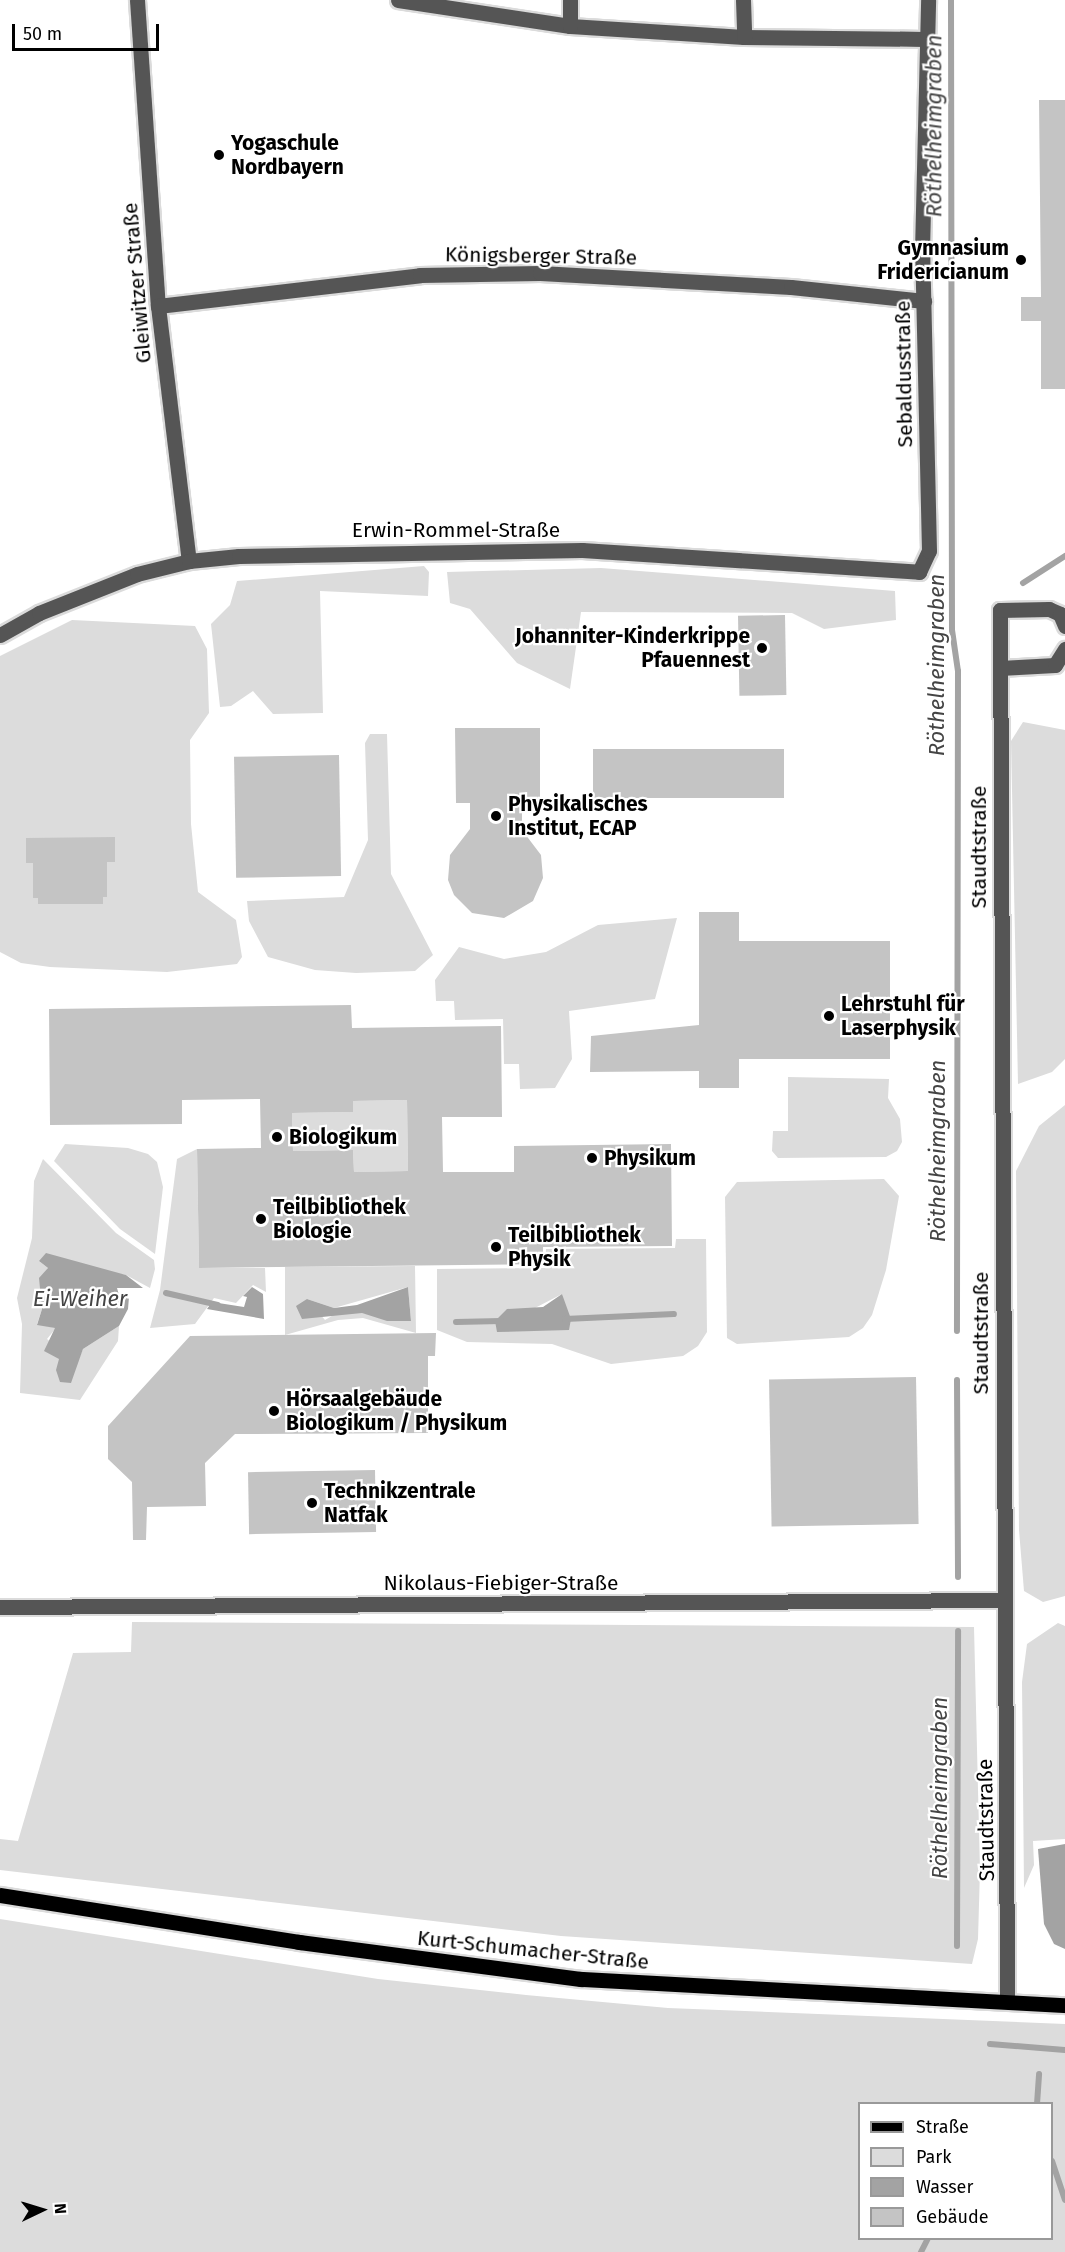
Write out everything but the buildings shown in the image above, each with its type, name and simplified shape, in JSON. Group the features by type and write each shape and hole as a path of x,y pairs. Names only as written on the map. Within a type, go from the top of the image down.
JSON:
{"main road":[{"name":"Kurt-Schumacher-Straße","path":"0,1895 299,1942 581,1979 840,1995 1006,1999 1065,2005"}],"street":[{"name":"Gleiwitzer Straße","path":"137,0 158,306 189,561"},
{"path":"398,0 570,26 744,37 924,39"},
{"path":"570,0 570,26"},
{"path":"743,0 744,37"},
{"name":"Sebaldusstraße","path":"924,567 929,551 924,301 924,39 928,0"},
{"name":"Königsberger Straße","path":"158,306 420,275 540,273 791,287 924,301"},
{"name":"Erwin-Rommel-Straße","path":"0,635 89,591 189,561 325,552 543,549 741,558 911,573 924,567"},
{"name":"Staudtstraße","path":"1006,1999 1000,610 1049,609 1060,614 1065,626"},
{"path":"1000,668 1055,665 1065,649"},
{"name":"Nikolaus-Fiebiger-Straße","path":"0,1606 1003,1600"}],"green space":[{"path":"424,566 429,572 428,596 320,591 323,713 273,714 253,691 231,706 220,707 211,624 230,605 237,581"},
{"path":"601,568 895,591 896,620 824,629 792,613 581,612 570,689 517,663 470,609 450,603 447,572"},
{"path":"72,620 195,626 207,649 209,713 190,740 191,824 198,892 236,920 242,957 237,964 167,972 50,967 21,963 0,952 0,656"},
{"path":"1023,722 1065,730 1065,1059 1052,1072 1018,1084 1011,741"},
{"path":"370,734 387,734 391,874 433,955 415,971 356,973 315,970 268,957 249,921 247,901 344,897 368,840 365,743"},
{"path":"677,918 655,999 569,1011 572,1059 555,1088 520,1089 519,1064 504,1064 503,1019 455,1020 454,1001 436,1001 435,980 459,947 504,959 546,952 598,925"},
{"path":"788,1077 889,1079 888,1098 900,1119 902,1142 897,1151 886,1157 778,1158 772,1151 773,1131 788,1131"},
{"path":"407,1100 408,1171 354,1172 353,1150 293,1151 292,1113 353,1112 353,1101"},
{"path":"1065,1105 1065,1596 1043,1602 1024,1591 1019,1530 1016,1171 1039,1126"},
{"path":"65,1144 128,1148 148,1154 157,1162 163,1187 155,1254 120,1229 54,1161"},
{"path":"197,1149 199,1268 265,1268 266,1292 253,1285 236,1303 214,1298 195,1324 150,1328 160,1290 177,1159"},
{"path":"43,1159 116,1233 154,1260 155,1269 150,1288 126,1275 39,1261 48,1268 40,1292 42,1309 37,1324 56,1328 47,1339 77,1363 83,1349 119,1326 118,1341 80,1400 20,1393 22,1324 17,1298 32,1238 34,1181"},
{"path":"884,1179 899,1196 886,1270 872,1315 863,1328 849,1337 737,1344 727,1338 725,1197 737,1182"},
{"path":"676,1239 706,1239 707,1332 698,1346 683,1356 611,1364 552,1344 467,1342 437,1330 437,1269 545,1268 546,1249 675,1248","holes":["562,1294 569,1330 536,1330 533,1309"]},
{"path":"415,1266 416,1333 363,1318 338,1320 285,1335 285,1267","holes":["408,1287 411,1321 363,1313 337,1313 325,1320 307,1299 334,1308"]},
{"path":"132,1622 974,1627 980,1870 978,1939 972,1964 561,1936 0,1870 0,1839 18,1841 73,1653 131,1652"},
{"path":"1058,1623 1065,1626 1065,1839 1033,1841 1034,1865 1024,1888 1022,1682 1027,1644"},
{"path":"0,1919 378,1979 526,1995 668,2008 1065,2024 1065,2252 0,2252"}],"water":[{"name":"Ei-Weiher","path":"46,1253 126,1275 143,1288 117,1288 119,1295 129,1297 128,1309 119,1326 83,1349 71,1383 60,1382 56,1370 59,1359 44,1351 55,1328 37,1325 42,1309 39,1278 48,1268 39,1261"},
{"path":"252,1287 263,1294 264,1319 207,1309 212,1302 244,1307 247,1297 243,1296"},
{"path":"408,1287 411,1321 387,1321 362,1313 302,1319 296,1306 307,1299 334,1308 357,1305"},
{"path":"562,1294 571,1319 569,1330 497,1332 495,1321 507,1309 543,1307"},
{"path":"1065,1844 1065,1949 1054,1944 1044,1924 1038,1849"}],"waterway":[{"name":"Röthelheimgraben","path":"951,0 952,630 958,671 957,1331"},
{"path":"1023,583 1065,556"},
{"path":"166,1293 218,1305"},
{"path":"565,1319 674,1314"},
{"path":"456,1322 501,1321"},
{"name":"Röthelheimgraben","path":"957,1380 958,1577"},
{"name":"Röthelheimgraben","path":"957,1946 958,1631"},
{"path":"990,2044 1065,2050"},
{"path":"1037,2102 1039,2074"},
{"path":"1053,2164 1065,2200"},
{"path":"921,2252 927,2240"}],"place":[{"name":"Yogaschule Nordbayern","path":"219,155"},
{"name":"Gymnasium Fridericianum","path":"1021,260"},
{"name":"Johanniter-Kinderkrippe Pfauennest","path":"762,648"},
{"name":"Physikalisches Institut, ECAP","path":"496,816"},
{"name":"Lehrstuhl für Laserphysik","path":"829,1016"},
{"name":"Biologikum","path":"277,1137"},
{"name":"Physikum","path":"592,1158"},
{"name":"Teilbibliothek Biologie","path":"261,1219"},
{"name":"Teilbibliothek Physik","path":"496,1247"},
{"name":"Hörsaalgebäude Biologikum / Physikum","path":"274,1411"},
{"name":"Technikzentrale Natfak","path":"312,1503"}]}
